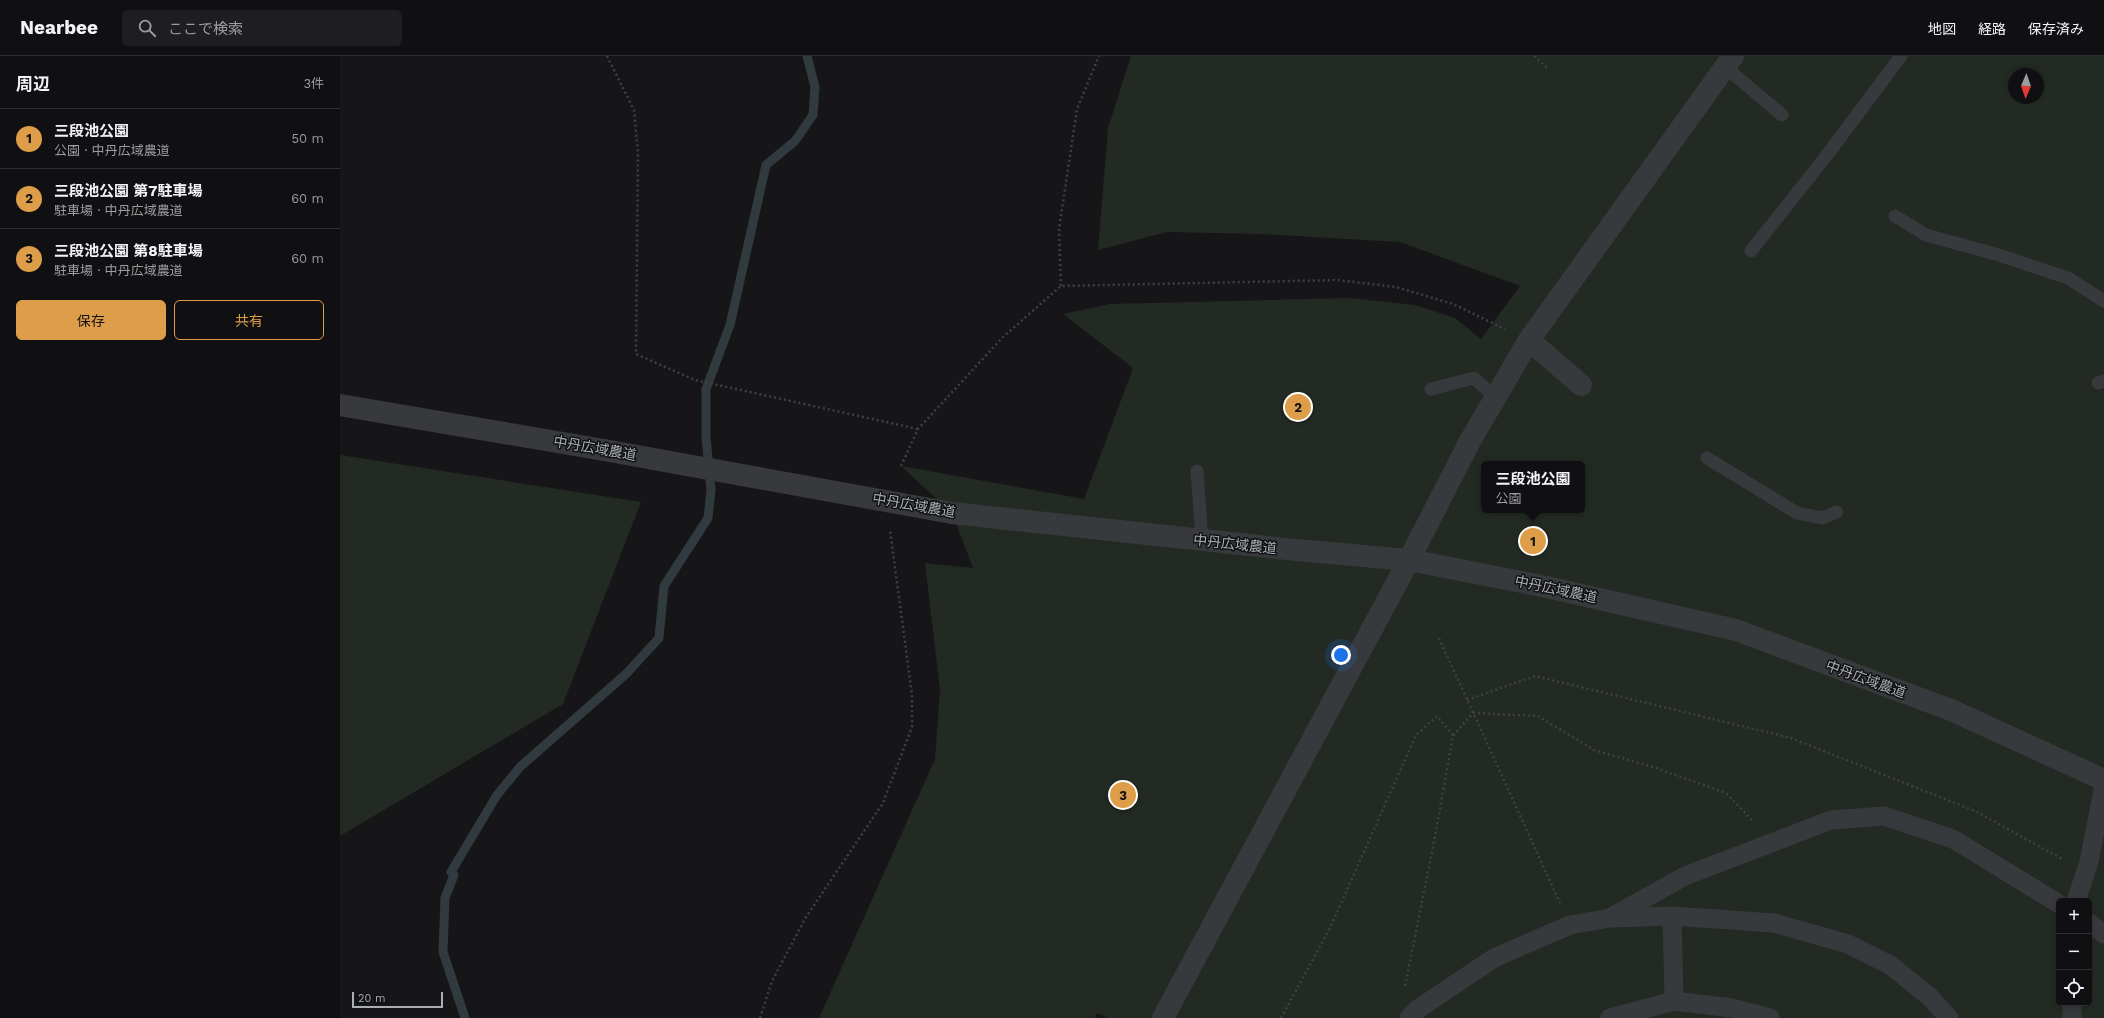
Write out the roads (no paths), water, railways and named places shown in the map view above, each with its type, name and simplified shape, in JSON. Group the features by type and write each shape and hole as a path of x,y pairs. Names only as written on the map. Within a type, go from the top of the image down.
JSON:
{"street":[{"path":"1163,1018 1409,560 1470,441 1495,397 1529,340 1729,62"},
{"path":"1529,340 1581,384"},
{"name":"中丹広域農道","path":"340,405 952,512 1202,540 1409,560 1542,586 1736,630 1951,710 2104,780"},
{"path":"2077,898 2087,867 2104,785"},
{"path":"1610,918 1685,876 1831,820 1884,816 1953,839 2056,902"},
{"path":"1672,916 1674,1001"},
{"path":"1409,1018 1418,1008 1494,958 1570,925 1610,918 1672,916 1774,923 1848,944 1890,965 1930,997 1949,1018"},
{"path":"2092,925 2104,934"},
{"path":"1610,1018 1674,1001 1732,1008 1770,1018"},
{"path":"2072,1006 2072,1018"}],"lane":[{"path":"1751,251 1827,155 1901,56"},
{"path":"1729,62 1782,115"},
{"path":"1895,216 1926,236 1998,255 2068,278 2104,301"},
{"path":"1431,389 1474,378 1495,397"},
{"path":"1707,458 1798,513 1822,518 1837,512"},
{"path":"1197,471 1202,540"}],"waterway":[{"path":"465,1018 443,952 445,898 454,875 451,872 497,795 520,767 626,674 659,638 664,586 708,518 711,490 706,437 706,389 730,325 766,165 795,141 813,115 815,87 807,56"}],"place":[{"name":"三段池公園 第7駐車場","path":"1298,407"},
{"name":"三段池公園","path":"1533,541"},
{"name":"三段池公園 第8駐車場","path":"1123,795"}]}
